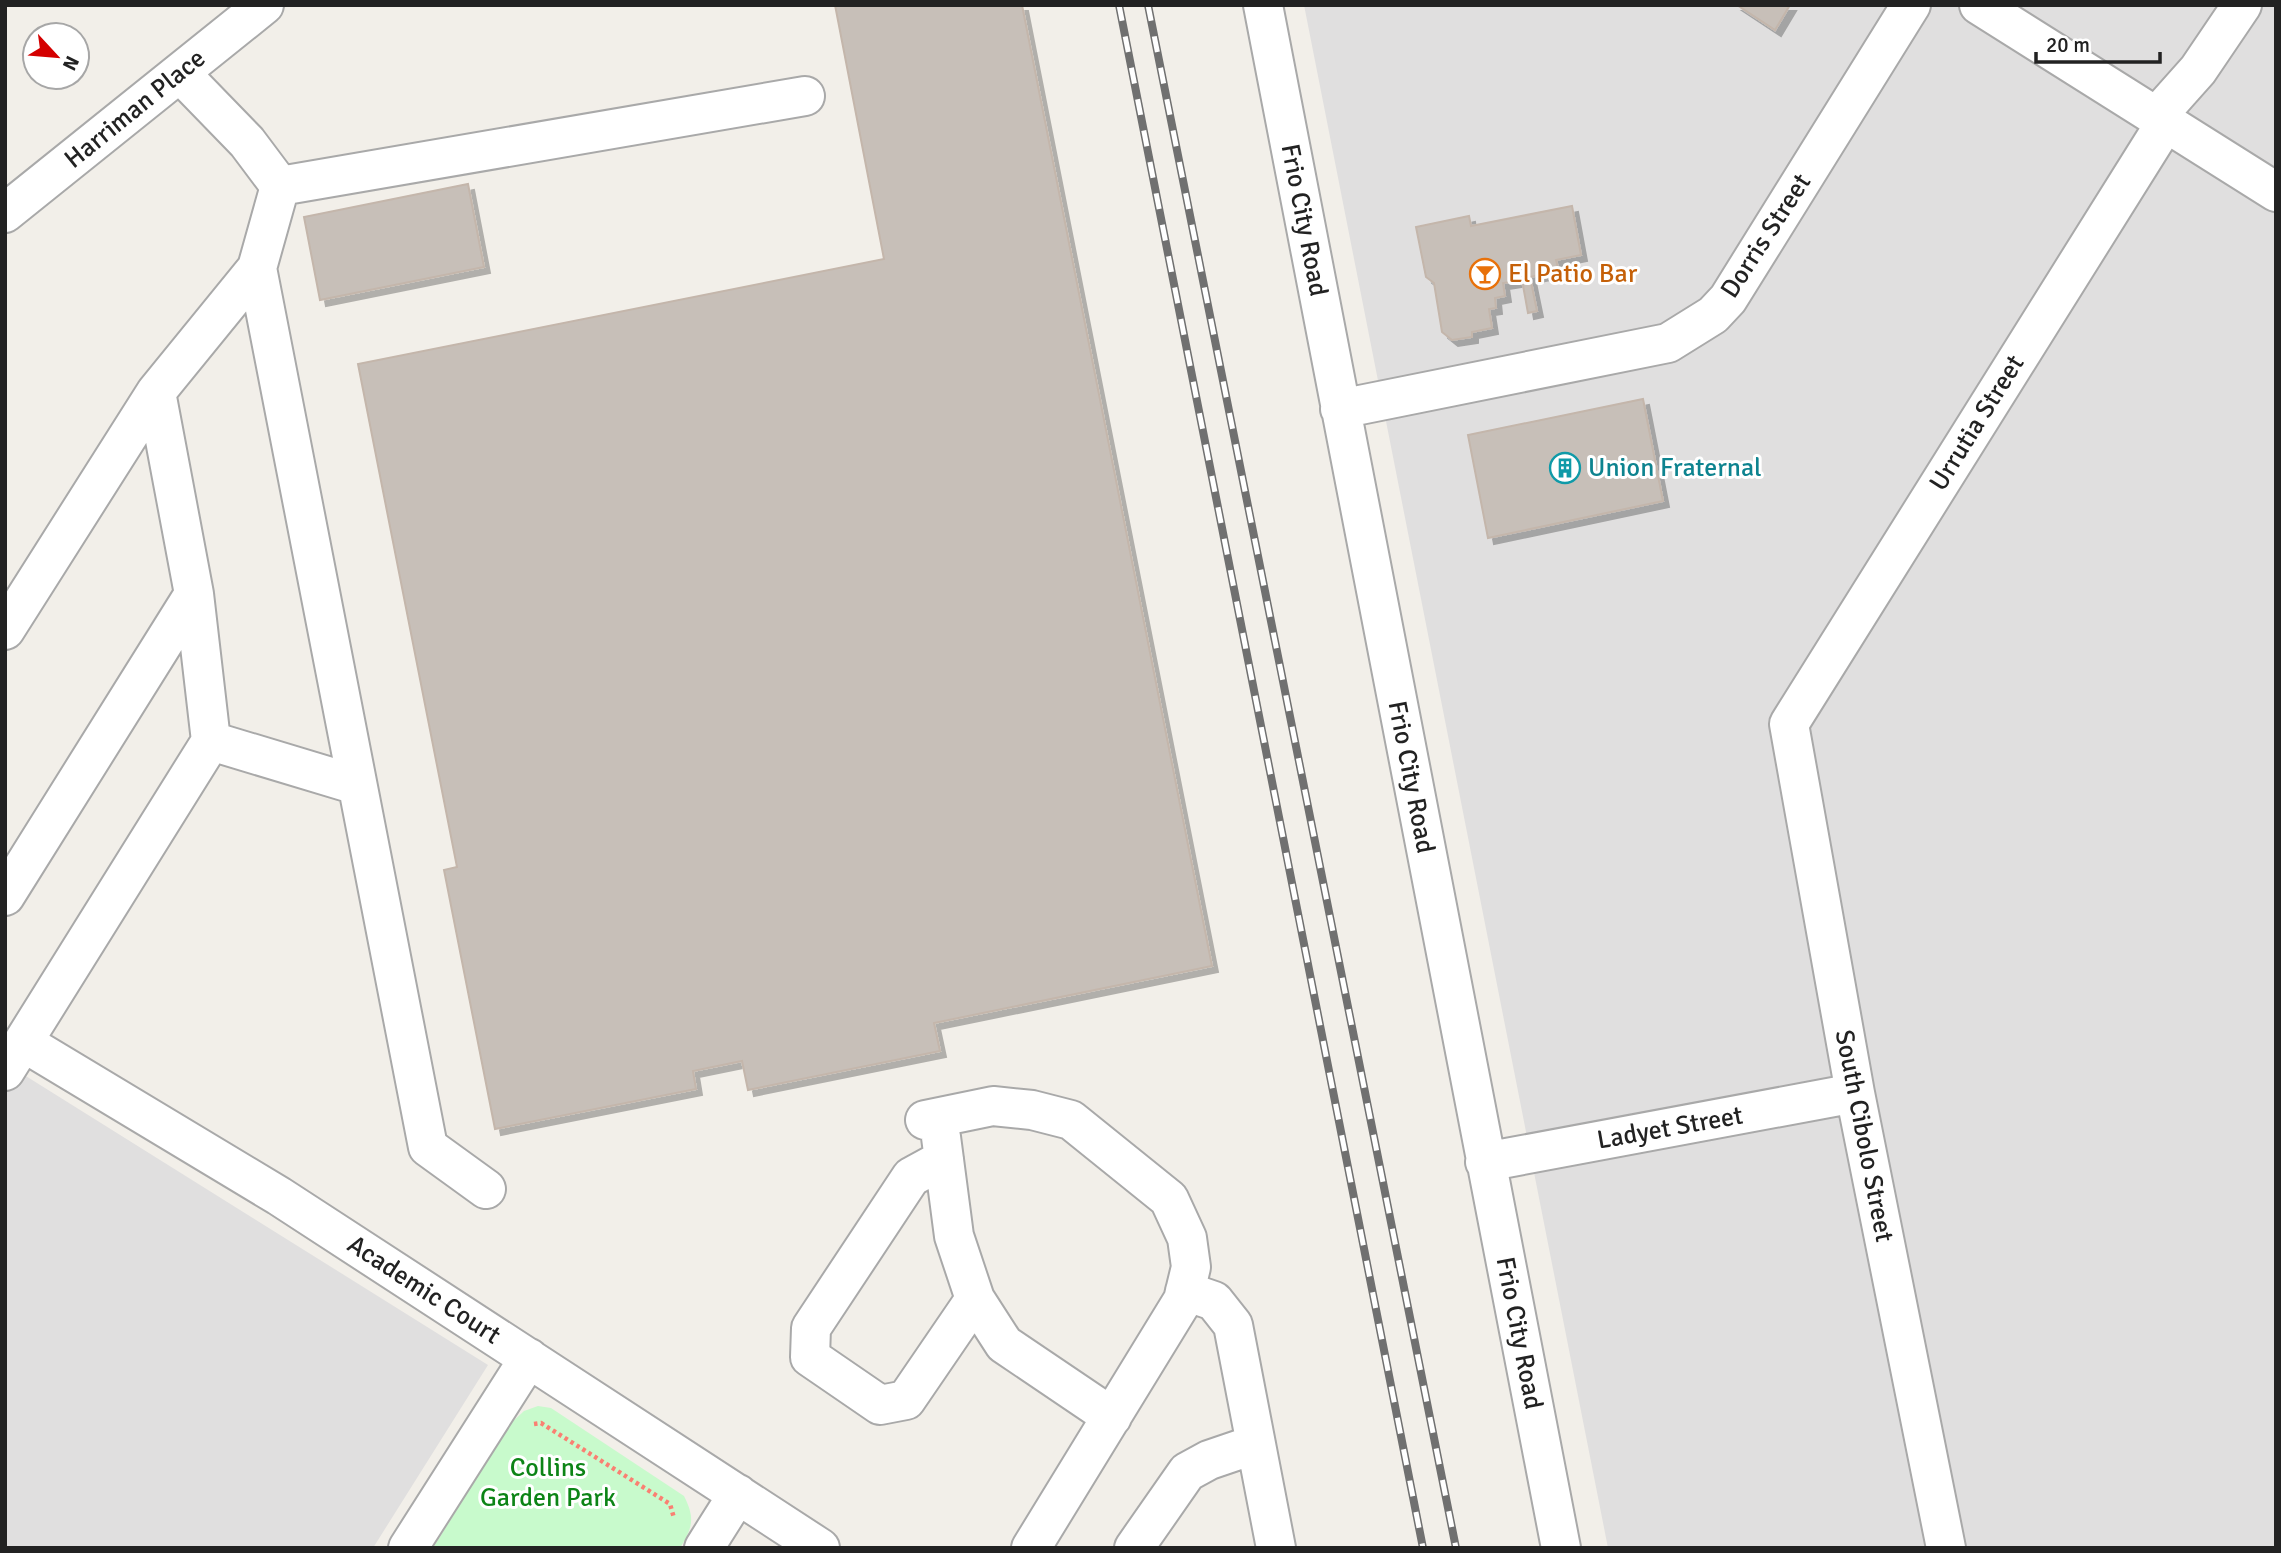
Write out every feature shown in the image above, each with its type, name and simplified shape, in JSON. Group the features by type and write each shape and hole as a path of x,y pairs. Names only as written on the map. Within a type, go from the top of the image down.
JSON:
{"street":[{"name":"Harriman Place","path":"5,213 264,5"},
{"name":"Frio City Road","path":"1263,5 1561,1548"},
{"name":"Dorris Street","path":"1340,409 1668,343 1713,315 1728,299 1911,5"},
{"path":"1979,5 2276,192"},
{"name":"Urrutia Street","path":"1789,724 2161,119 2242,5"},
{"path":"180,73 247,142 280,186"},
{"path":"280,186 805,96"},
{"path":"5,629 156,393 257,268 280,186"},
{"path":"257,268 428,1147 486,1189"},
{"path":"14,1056 211,741 194,594 156,393"},
{"path":"5,896 194,594"},
{"name":"South Cibolo Street","path":"1789,724 1855,1093 1945,1548"},
{"path":"211,741 358,785"},
{"name":"Academic Court","path":"14,1056 279,1196 820,1548"},
{"name":"Ladyet Street","path":"1485,1162 1855,1093"},
{"path":"1031,1548 1112,1417 1183,1300 1191,1267 1187,1238 1169,1199 1071,1120 1032,1110 993,1106 932,1119 944,1159 954,1236 975,1299 1004,1344 1112,1417"},
{"path":"944,1159 911,1177 811,1328 810,1357 880,1405 906,1400 975,1299"},
{"path":"1185,1291 1214,1300 1233,1325 1276,1548"},
{"path":"408,1548 529,1358"},
{"path":"1134,1548 1187,1472 1209,1460 1256,1444"},
{"path":"704,1548 738,1494"}],"path":[{"path":"529,1424 541,1423 670,1504 674,1524"}],"shaded area":[{"path":"1304,5 2276,5 2276,1548 1608,1548"},
{"path":"5,1063 488,1365 373,1548 5,1548"}],"green space":[{"name":"Collins Garden Park","path":"538,1406 551,1408 684,1496 690,1510 691,1522 680,1548 433,1548 510,1424 524,1411"}],"building":[{"path":"835,5 1022,5 1212,966 934,1023 940,1051 748,1090 742,1061 693,1071 696,1089 495,1129 444,870 457,867 358,364 884,259"},
{"path":"1737,5 1790,5 1775,30"},
{"path":"468,184 484,267 320,300 304,217"},
{"name":"El Patio Bar","path":"1572,206 1581,255 1556,260 1559,271 1530,277 1537,311 1528,313 1522,280 1503,283 1505,296 1495,298 1496,308 1489,309 1492,328 1472,332 1472,337 1452,340 1442,332 1434,283 1426,277 1416,227 1469,216 1471,226"},
{"name":"Union Fraternal","path":"1643,399 1663,501 1488,538 1468,435"}],"railway":[{"path":"1119,5 1423,1548"},
{"path":"1148,5 1456,1548"}],"place":[{"name":"El Patio Bar","path":"1485,274"},
{"name":"Union Fraternal","path":"1565,468"}]}
